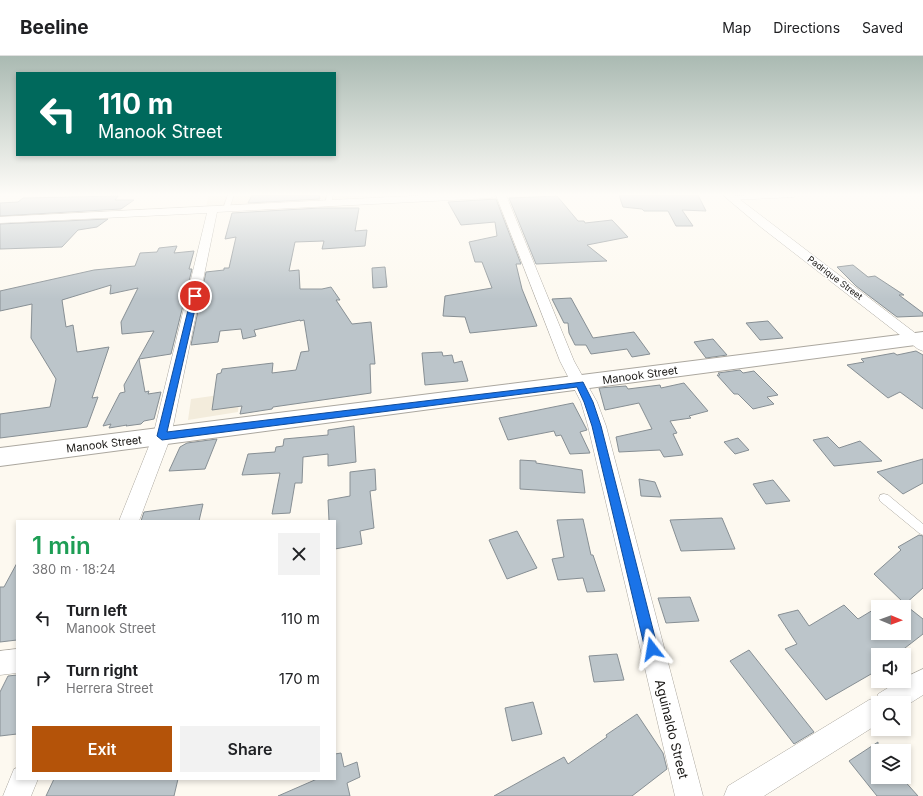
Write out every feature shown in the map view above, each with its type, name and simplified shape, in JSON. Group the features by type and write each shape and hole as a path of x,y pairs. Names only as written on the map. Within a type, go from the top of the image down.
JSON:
{"main road":[{"name":"Manook Street","path":"0,457 920,341"}],"street":[{"path":"129,520 162,436 215,230"},
{"name":"Aguinaldo Street","path":"515,230 567,361 580,384 597,426 689,796"},
{"name":"Padrique Street","path":"771,230 920,341"},
{"path":"0,663 16,661"},
{"path":"898,696 923,681"},
{"path":"738,796 871,713"},
{"path":"17,796 24,780"}],"lane":[{"path":"884,498 923,530"}],"shaded area":[{"path":"240,392 238,412 188,420 191,399"}],"building":[{"path":"0,230 81,230 78,230 62,247 0,249"},
{"path":"228,230 367,230 365,246 322,249 324,241 295,242 289,271 299,270 300,289 322,289 331,287 340,300 336,300 352,324 371,322 375,364 370,364 371,393 273,407 272,409 240,414 242,406 212,410 217,374 221,373 222,369 273,363 272,373 296,370 301,352 309,351 304,320 254,330 256,336 243,339 241,329 220,331 218,342 191,345 206,272 229,268 236,237 225,239"},
{"path":"496,230 508,230 521,264 516,264 522,289 537,326 470,333 465,317 443,316 445,296 492,288 482,262 475,262 469,242 497,236"},
{"path":"522,230 621,230 628,237 587,245 607,261 536,264"},
{"path":"177,246 174,253 194,251 189,269 192,269 171,354 139,359 145,392 149,391 148,394 161,392 154,419 144,421 141,424 109,428 111,424 103,426 120,393 125,392 124,385 154,331 122,334 121,322 138,288 110,294 111,285 62,300 66,327 73,325 77,352 109,347 92,398 98,397 87,427 0,438 0,414 50,407 56,379 31,338 32,304 0,311 0,291 94,270 135,266 140,253 157,252 159,248"},
{"path":"853,265 868,277 875,276 904,295 899,295 923,313 923,316 897,317 856,286 837,267"},
{"path":"385,267 387,287 373,288 372,268"},
{"path":"571,298 593,338 634,332 650,354 632,357 627,349 591,354 586,345 575,345 569,333 568,323 564,323 552,299"},
{"path":"768,321 783,338 760,340 746,323"},
{"path":"713,339 727,355 706,358 694,342"},
{"path":"916,351 923,355 923,409 900,392 888,398 847,365 864,362 861,359 894,353 897,355"},
{"path":"442,352 443,356 452,355 454,363 462,361 468,381 425,385 422,353"},
{"path":"740,370 743,373 754,371 778,395 767,397 774,404 753,409 738,394 734,394 717,375 720,375 718,373"},
{"path":"684,383 708,411 689,416 691,418 670,421 677,433 673,434 683,455 664,457 660,450 619,452 616,437 652,429 639,403 605,410 599,388 626,386 628,389 660,385 661,388"},
{"path":"573,403 587,430 580,432 590,453 570,454 561,435 556,436 554,431 508,440 499,418"},
{"path":"354,426 356,462 328,466 328,454 303,457 302,483 295,483 290,513 272,514 280,473 242,475 248,454 275,452 276,447 283,446 284,439 328,435 328,430"},
{"path":"828,437 839,448 860,441 882,461 834,466 813,440"},
{"path":"738,438 749,450 735,454 724,442"},
{"path":"217,439 205,469 169,471 180,447 187,443"},
{"path":"923,459 923,483 903,494 877,472"},
{"path":"520,460 536,461 536,463 582,470 585,493 520,489"},
{"path":"375,469 376,490 370,491 374,528 360,531 362,544 336,549 336,520 329,520 328,500 350,496 350,472"},
{"path":"639,479 655,482 661,497 641,496"},
{"path":"773,480 790,501 766,504 753,484"},
{"path":"203,504 199,520 141,520 144,512"},
{"path":"722,518 735,549 681,551 670,520"},
{"path":"583,519 591,555 593,555 605,591 587,592 583,578 558,580 552,559 564,557 557,520"},
{"path":"517,531 537,568 507,579 489,540"},
{"path":"919,535 923,536 923,588 910,600 901,600 874,574 901,550 898,547"},
{"path":"16,565 16,640 0,642 0,587 4,587"},
{"path":"690,597 699,621 666,623 658,598"},
{"path":"844,605 858,619 871,611 871,640 911,640 911,610 923,619 923,634 905,648 871,648 871,674 826,700 785,649 797,644 778,615 798,610 809,626"},
{"path":"749,650 814,732 794,744 730,661"},
{"path":"617,654 624,680 594,682 589,656"},
{"path":"16,675 16,734 0,736 0,692 8,676"},
{"path":"533,702 542,734 512,741 505,708"},
{"path":"637,714 663,753 667,769 632,796 494,796 564,757 568,764"},
{"path":"871,747 871,784 907,784 918,796 877,796 849,761"},
{"path":"341,753 344,767 357,762 360,777 347,783 350,796 278,796 315,780 336,780 336,754"},
{"path":"54,780 178,780 174,796 46,796"}],"route":[{"path":"195,296 162,436 580,384 597,426 652,649"}]}
